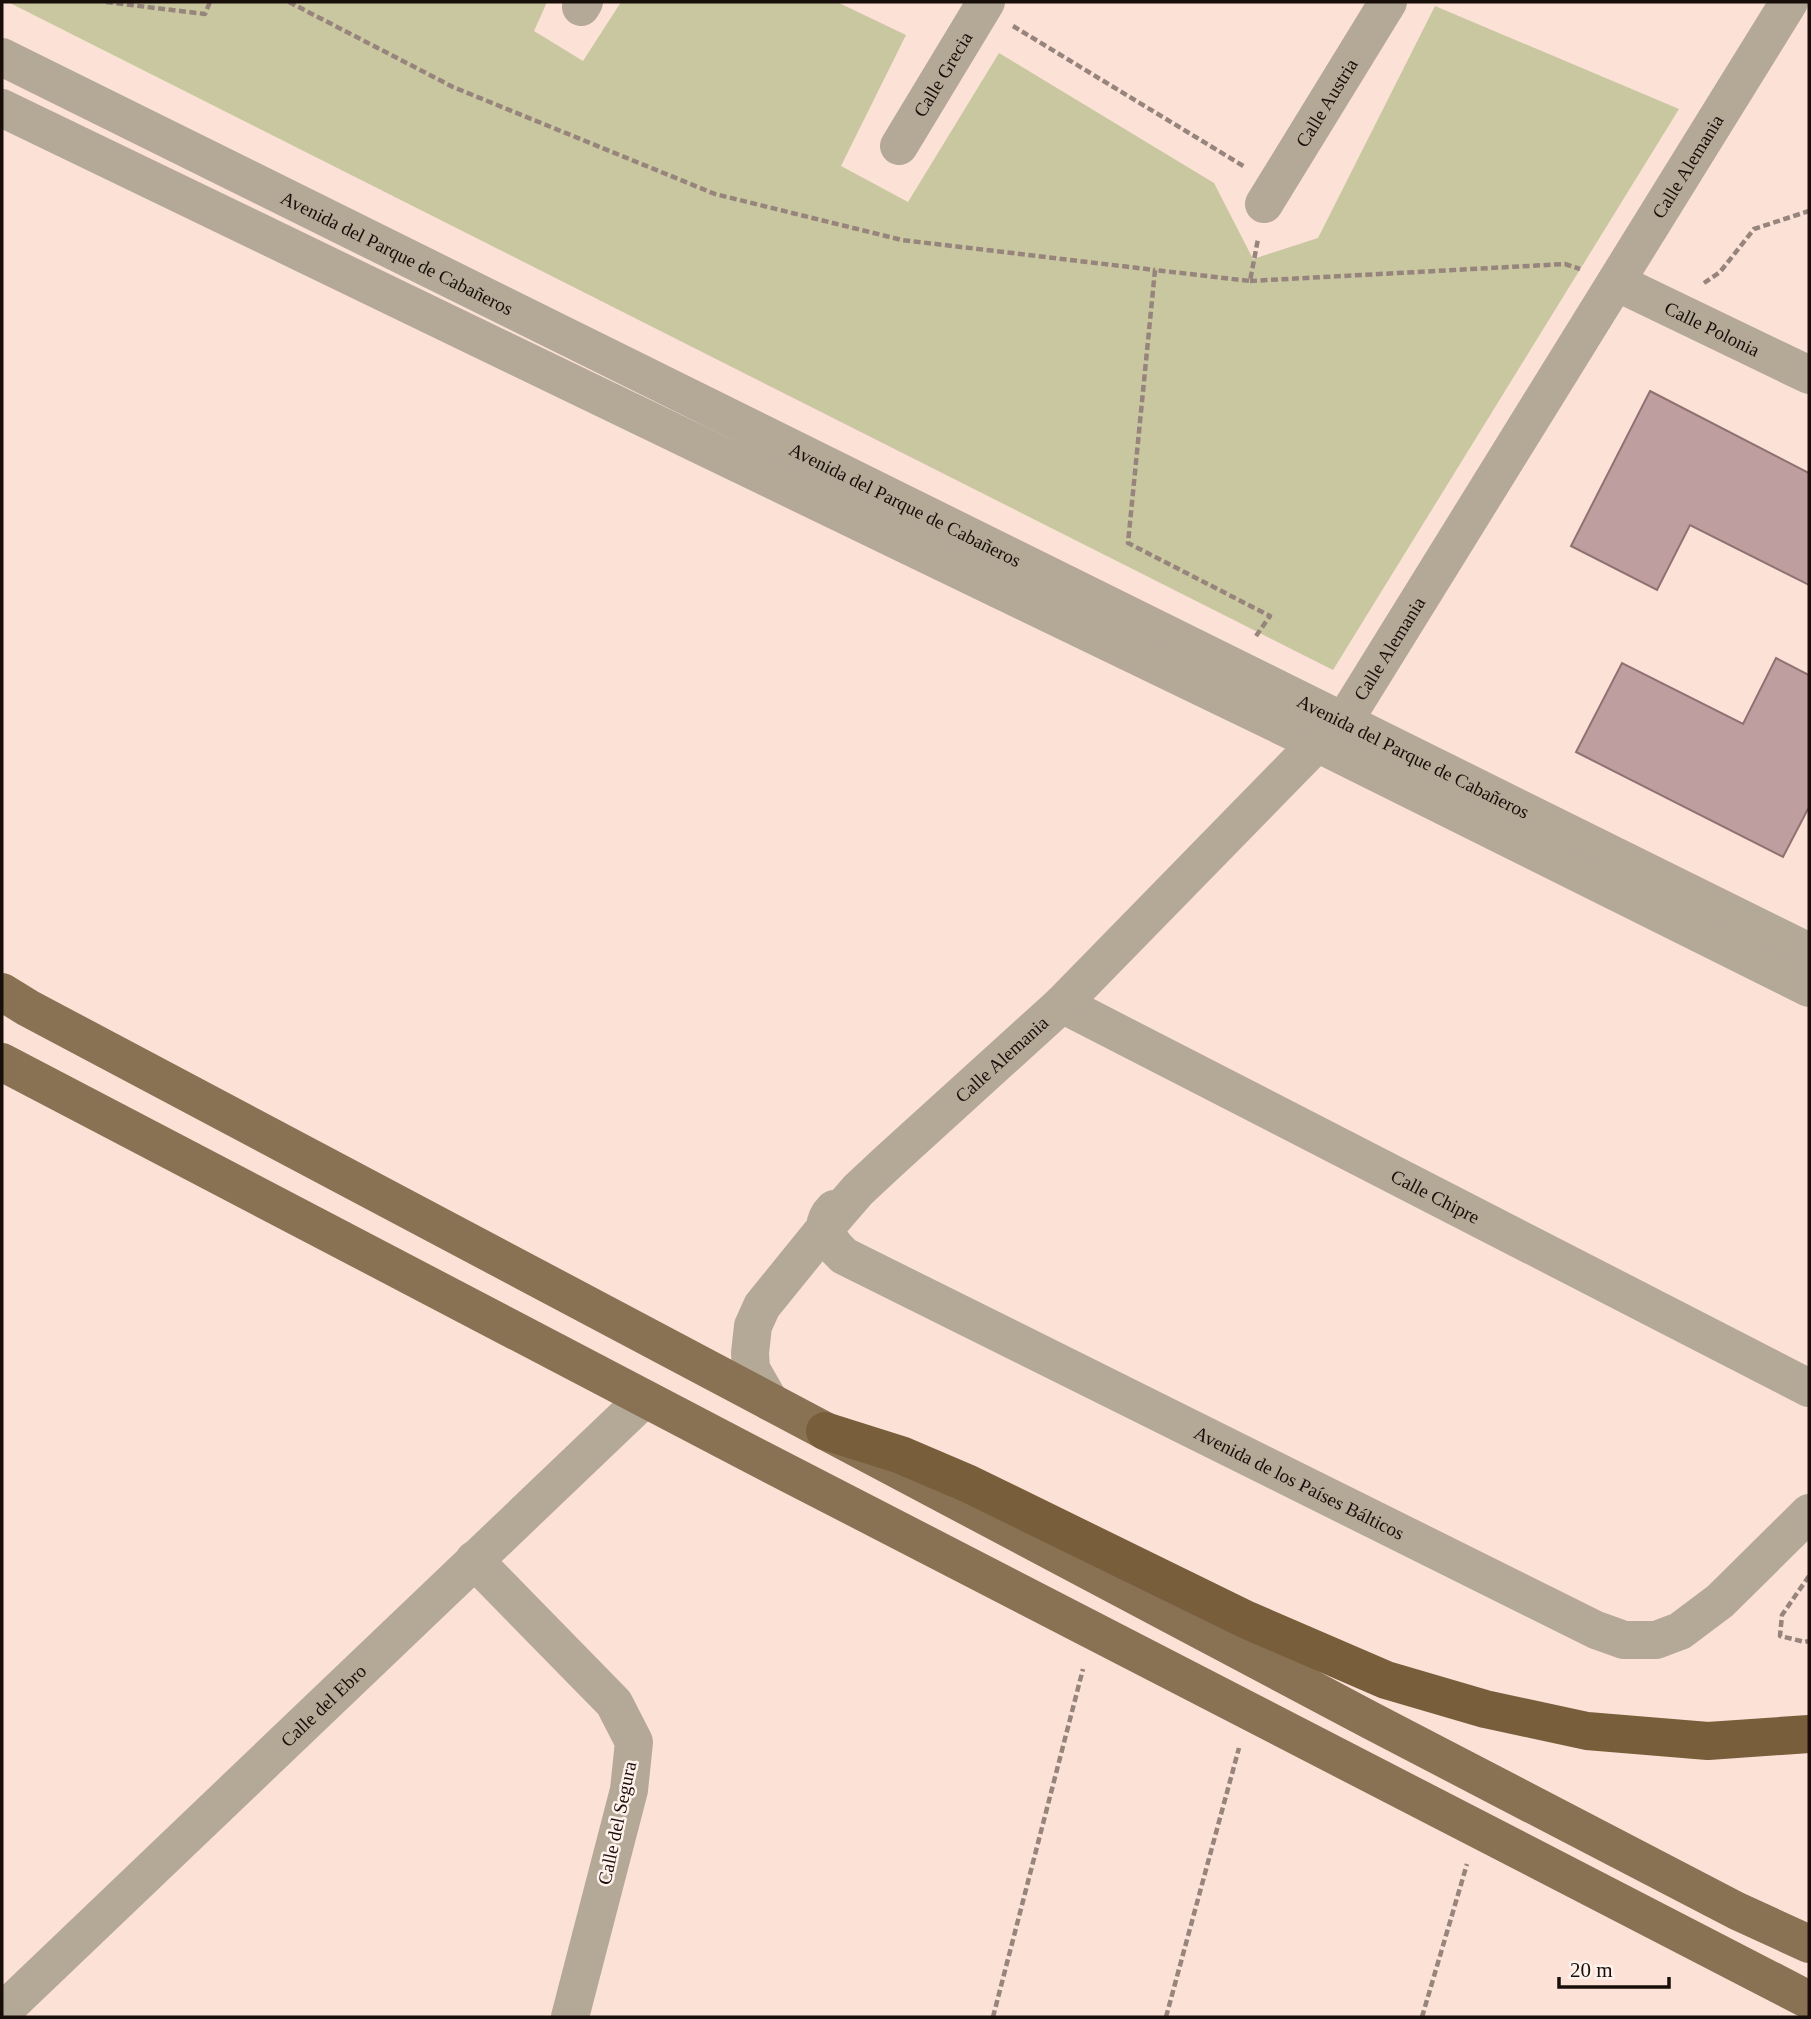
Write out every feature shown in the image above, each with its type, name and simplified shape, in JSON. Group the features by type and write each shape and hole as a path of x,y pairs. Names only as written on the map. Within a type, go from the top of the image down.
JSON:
{"highway":[{"path":"825,1431 901,1455 969,1484 1247,1620 1386,1681 1485,1709 1587,1731 1708,1741 1809,1734"}],"main road":[{"path":"2,992 1380,1726 1737,1911 1809,1944"},
{"path":"2,1062 644,1399 1809,2000"}],"street":[{"name":"Calle Austria","path":"1270,195 1388,2"},
{"name":"Calle Alemania","path":"825,1227 828,1215 858,1191 1062,1004 1330,732 1616,282 1789,2"},
{"name":"Calle Grecia","path":"899,146 984,5"},
{"name":"Avenida del Parque de Cabañeros","path":"2,57 1234,667 1330,732 1809,988"},
{"name":"Avenida del Parque de Cabañeros","path":"2,107 1330,732 1809,952"},
{"name":"Calle Polonia","path":"1616,282 1809,375"},
{"name":"Calle Chipre","path":"1062,1004 1809,1388"},
{"path":"770,1402 751,1369 753,1326 762,1306 825,1227"},
{"name":"Avenida de los Países Bálticos","path":"825,1227 831,1244 844,1256 1595,1630 1623,1640 1656,1640 1680,1630 1720,1601 1809,1513"},
{"name":"Calle del Ebro","path":"2,2012 644,1399"},
{"name":"Calle del Segura","path":"474,1560 614,1703 634,1742 629,1790 570,2017"}],"path":[{"path":"106,2 205,14 210,2"},
{"path":"289,2 453,87 715,194 902,240 1250,281 1565,264 1616,282"},
{"path":"984,5 1270,195 1250,281"},
{"path":"1668,307 1720,272 1754,229 1809,211"},
{"path":"1155,270 1128,543 1269,616 1234,667"},
{"path":"1809,1576 1782,1615 1780,1636 1809,1641"},
{"path":"993,2017 1093,1631"},
{"path":"1166,2017 1248,1712"},
{"path":"1422,2017 1477,1830"}],"shaded area":[{"path":"8,2 547,2 534,31 583,61 621,2 837,2 906,35 841,166 908,202 999,53 1214,183 1253,259 1318,238 1435,6 1679,109 1333,670"}],"building":[{"path":"1650,391 1809,473 1809,585 1690,525 1657,590 1571,546"},
{"path":"1776,658 1809,675 1809,807 1783,857 1576,752 1622,663 1743,724"}]}
